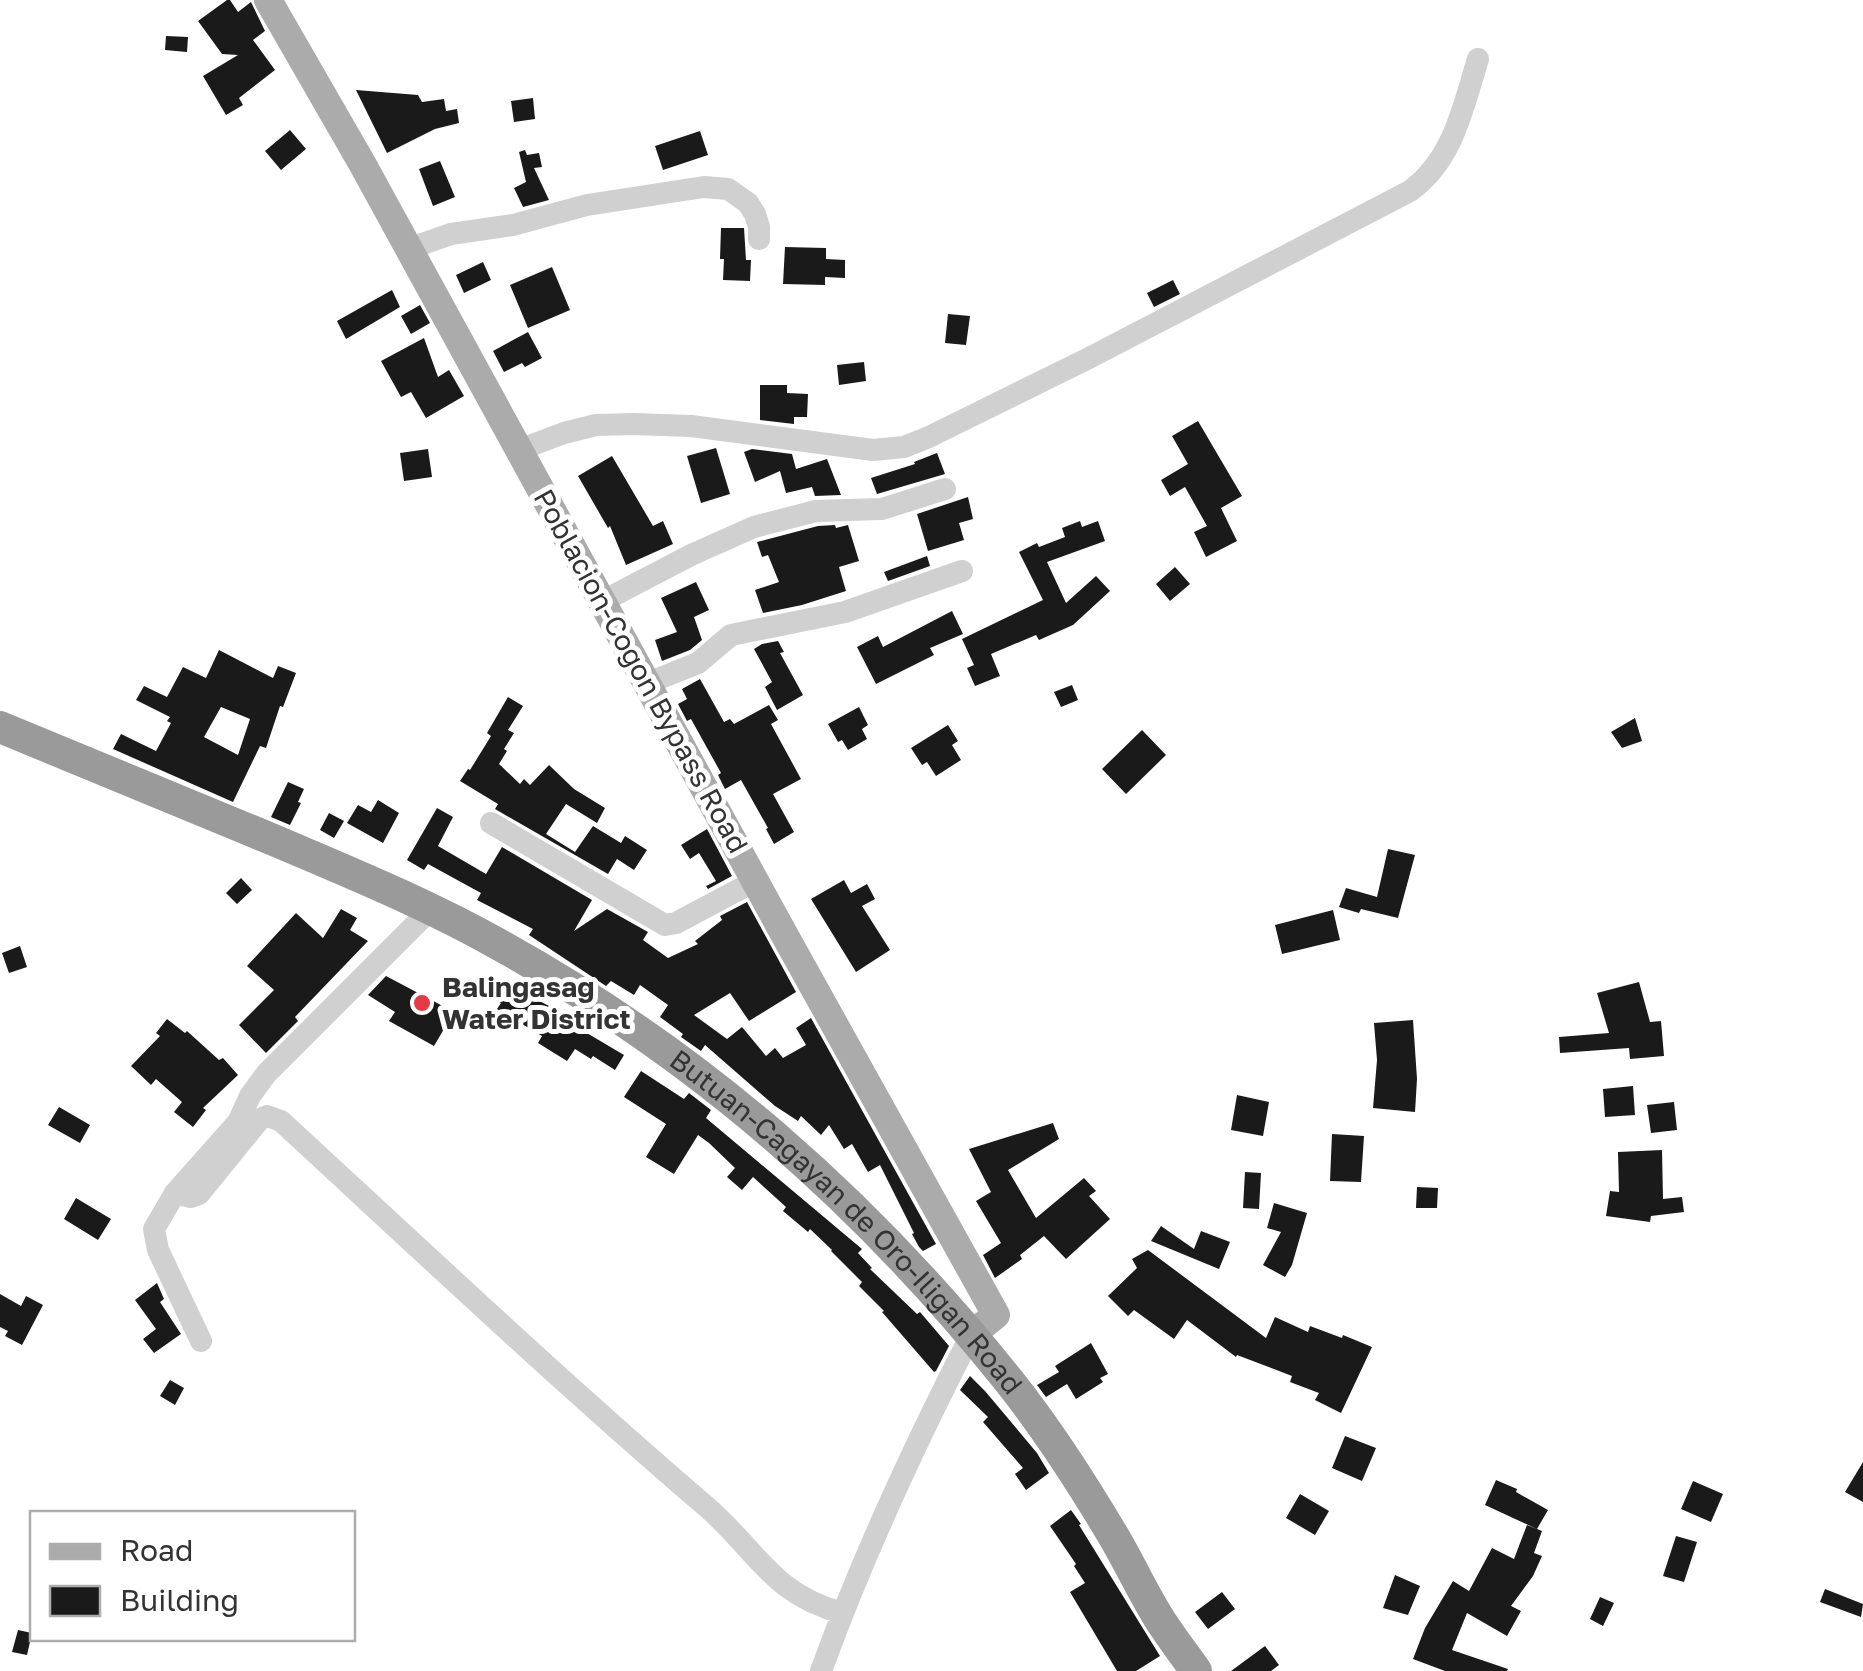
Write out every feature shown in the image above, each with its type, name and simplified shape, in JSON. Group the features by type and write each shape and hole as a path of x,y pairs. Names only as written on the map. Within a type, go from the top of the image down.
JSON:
{"highway":[{"name":"Butuan-Cagayan de Oro-Iligan Road","path":"0,727 431,909 604,1007 720,1090 854,1207 971,1335 1036,1415 1114,1538 1159,1619 1196,1671"}],"main road":[{"name":"Poblacion-Cogon Bypass Road","path":"268,0 312,73 996,1316 971,1335"}],"street":[{"path":"520,450 596,425 691,426 873,450 904,447 929,437 1410,191 1433,172 1452,139 1478,60"},
{"path":"408,248 451,234 513,225 588,205 704,186 728,190 748,204 756,214 759,239"},
{"path":"603,601 754,527 816,511 882,509 945,489"},
{"path":"648,683 698,663 730,635 845,612 962,571"},
{"path":"491,823 665,925 676,924 755,880"},
{"path":"201,1340 158,1250 154,1229 175,1193 238,1122 266,1074 431,909"},
{"path":"175,1193 191,1197 199,1194 260,1119 267,1116 281,1120 711,1511 772,1576 802,1599 843,1613"},
{"path":"821,1671 916,1442 971,1335"}],"building":[{"path":"227,0 238,12 251,2 265,31 253,40 275,70 239,98 243,105 226,115 203,76 238,55 222,54 198,21"},
{"path":"166,36 188,37 187,52 165,50"},
{"path":"356,90 418,95 422,102 444,99 446,111 457,109 459,123 435,129 387,153"},
{"path":"533,98 535,119 514,122 511,101"},
{"path":"290,130 306,149 281,170 265,151"},
{"path":"700,131 708,155 663,170 655,146"},
{"path":"525,150 527,155 539,153 542,167 534,168 549,200 523,207 514,188 526,182 519,152"},
{"path":"440,161 455,197 433,206 419,169"},
{"path":"721,228 744,228 746,260 751,260 750,281 723,280"},
{"path":"785,247 826,248 826,259 845,260 845,278 825,277 825,285 783,284"},
{"path":"483,262 491,280 464,293 456,275"},
{"path":"552,267 570,310 528,328 510,285"},
{"path":"1173,280 1180,294 1154,307 1147,293"},
{"path":"392,290 400,307 346,339 337,321"},
{"path":"420,305 430,323 411,334 401,316"},
{"path":"948,314 970,316 966,345 945,343"},
{"path":"528,332 542,358 504,372 493,351"},
{"path":"424,338 438,377 449,370 464,396 426,418 411,392 401,397 381,361"},
{"path":"864,362 866,381 839,385 837,365"},
{"path":"760,385 787,385 787,393 808,394 807,417 794,417 794,424 760,420"},
{"path":"1198,421 1242,496 1221,508 1237,541 1206,557 1194,532 1207,526 1185,487 1170,496 1161,480 1188,464 1172,436"},
{"path":"716,448 730,494 701,503 687,456"},
{"path":"428,449 432,477 404,481 400,453"},
{"path":"752,449 792,454 796,469 827,459 841,495 815,496 812,487 786,493 780,471 755,482 744,452"},
{"path":"937,453 945,474 877,494 871,478"},
{"path":"612,456 653,526 663,521 673,544 626,565 610,526 578,476"},
{"path":"968,497 973,519 959,523 964,540 928,551 917,514"},
{"path":"1080,521 1082,527 1098,521 1105,541 1047,562 1066,603 1096,576 1110,591 1073,625 991,654 1000,676 975,686 967,668 974,665 962,639 1043,600 1019,552 1065,537 1062,528"},
{"path":"848,525 859,561 839,567 846,591 763,613 755,590 779,582 768,555 762,557 757,542"},
{"path":"927,556 930,566 888,581 884,572"},
{"path":"1175,567 1190,584 1170,601 1156,584"},
{"path":"696,582 709,610 694,617 702,640 690,650 662,661 655,640 677,632 661,598"},
{"path":"952,611 963,634 930,648 934,655 876,684 857,647 878,636 883,647"},
{"path":"778,641 784,652 780,653 803,695 777,710 765,687 772,682 754,649"},
{"path":"219,650 273,678 278,666 296,673 266,748 260,746 233,802 113,749 121,734 156,751 171,723 167,721 170,717 136,700 144,686 167,697 183,667 206,678","holes":["221,707 250,719 238,755 204,737"]},
{"path":"700,679 724,722 730,719 734,724 769,705 778,720 771,724 801,779 773,794 794,832 774,844 741,780 725,789 718,775 721,773 691,719 687,721 678,704 687,699 682,689"},
{"path":"1072,685 1078,700 1061,707 1054,692"},
{"path":"508,697 523,706 508,730 514,733 499,764 520,784 524,779 530,785 549,765 574,789 605,808 597,823 566,804 546,834 575,852 593,826 621,843 625,836 647,850 634,870 617,859 608,874 495,809 498,804 460,781 491,736 487,733"},
{"path":"859,707 868,725 862,729 867,739 848,750 842,740 838,742 828,724"},
{"path":"1635,718 1642,741 1622,748 1611,732"},
{"path":"948,725 958,741 952,745 961,760 936,776 927,762 922,765 911,748"},
{"path":"1142,730 1166,755 1126,794 1102,769"},
{"path":"288,782 304,789 290,825 271,817"},
{"path":"378,800 399,813 383,843 347,823 358,805 371,812"},
{"path":"437,808 453,817 438,846 486,874 502,847 592,900 574,931 607,909 648,932 643,940 668,958 698,944 695,941 722,920 720,916 747,902 796,992 749,1021 730,993 694,1015 727,1039 742,1027 766,1056 775,1048 783,1058 806,1045 796,1028 811,1018 936,1244 923,1251 919,1247 880,1165 868,1172 852,1144 844,1149 829,1125 821,1135 801,1116 798,1121 775,1106 705,1045 701,1051 681,1037 683,1034 660,1017 668,1005 640,985 634,995 611,981 606,986 529,935 533,929 477,900 481,893 428,864 424,870 407,860"},
{"path":"329,813 344,821 334,838 320,830"},
{"path":"707,829 732,876 708,889 706,886 716,881 699,853 690,859 681,845"},
{"path":"1388,849 1415,855 1398,918 1339,907 1346,888 1377,897"},
{"path":"241,878 252,890 237,904 226,893"},
{"path":"844,880 851,893 867,884 875,899 862,906 890,950 856,972 811,899"},
{"path":"341,909 357,918 350,930 368,941 266,1053 239,1025 274,990 247,966 296,913 323,938"},
{"path":"1333,910 1340,940 1282,954 1275,925"},
{"path":"20,946 27,967 9,973 2,953"},
{"path":"386,976 454,1012 434,1046 389,1021 395,1012 368,995"},
{"path":"497,979 578,1021 575,1026 624,1055 615,1070 575,1049 567,1061 538,1043 542,1036 497,1009 501,1003 487,995"},
{"path":"1639,982 1650,1022 1661,1021 1664,1056 1630,1059 1629,1048 1560,1053 1559,1037 1609,1033 1597,993"},
{"path":"167,1019 219,1060 223,1058 238,1075 203,1108 206,1110 193,1127 174,1112 182,1102 156,1079 151,1085 131,1066 160,1036 156,1033"},
{"path":"1413,1020 1415,1112 1373,1108 1377,1060 1374,1023"},
{"path":"641,1071 684,1099 689,1093 711,1110 706,1118 862,1249 858,1253 870,1269 917,1314 920,1312 949,1346 936,1371 832,1250 783,1211 786,1207 753,1177 742,1190 727,1177 735,1168 709,1143 698,1135 674,1174 646,1157 666,1124 624,1097"},
{"path":"1633,1086 1635,1115 1605,1117 1603,1089"},
{"path":"1237,1095 1269,1102 1263,1136 1231,1130"},
{"path":"1674,1102 1677,1130 1651,1133 1647,1105"},
{"path":"59,1107 90,1125 80,1143 48,1125"},
{"path":"1053,1123 1059,1139 1008,1170 1036,1218 1084,1178 1096,1191 1089,1196 1110,1219 1066,1259 1044,1236 1020,1255 1022,1259 995,1278 983,1255 1001,1243 976,1201 991,1192 969,1149"},
{"path":"1332,1134 1364,1136 1361,1182 1330,1181"},
{"path":"1662,1150 1663,1199 1682,1197 1684,1212 1651,1216 1650,1222 1606,1216 1610,1191 1619,1192 1618,1152"},
{"path":"1245,1172 1261,1173 1259,1209 1243,1208"},
{"path":"1417,1187 1438,1188 1437,1208 1416,1208"},
{"path":"76,1198 111,1219 98,1240 64,1219"},
{"path":"1274,1203 1307,1213 1285,1277 1263,1265 1281,1232 1267,1228"},
{"path":"1161,1226 1194,1249 1201,1231 1230,1242 1219,1269 1151,1241"},
{"path":"1148,1250 1266,1338 1275,1317 1308,1332 1310,1326 1372,1347 1341,1413 1315,1400 1319,1393 1290,1382 1292,1376 1236,1357 1187,1320 1174,1339 1134,1310 1128,1316 1108,1296 1137,1268 1132,1259"},
{"path":"157,1283 164,1299 160,1302 181,1334 154,1353 143,1339 156,1329 135,1300"},
{"path":"0,1294 21,1306 26,1296 43,1305 22,1345 5,1336 8,1331 0,1327"},
{"path":"1091,1343 1108,1374 1100,1378 1103,1382 1076,1399 1067,1384 1046,1397 1037,1385 1059,1372 1055,1366"},
{"path":"970,1376 1037,1453 1049,1473 1026,1490 1015,1474 1023,1468 983,1422 988,1417 960,1390"},
{"path":"170,1380 184,1388 175,1405 160,1396"},
{"path":"1345,1436 1376,1448 1362,1481 1332,1468"},
{"path":"1863,1462 1863,1502 1845,1492"},
{"path":"1496,1480 1548,1510 1537,1529 1485,1505"},
{"path":"1693,1481 1723,1494 1711,1522 1681,1509"},
{"path":"1300,1494 1329,1511 1315,1535 1286,1518"},
{"path":"1071,1510 1160,1656 1136,1671 1117,1671 1070,1592 1085,1583 1050,1526"},
{"path":"1527,1525 1542,1531 1534,1553 1542,1556 1511,1606 1521,1611 1507,1636 1467,1613 1452,1650 1507,1671 1445,1671 1413,1659 1425,1628 1453,1581 1469,1591 1492,1548 1514,1559"},
{"path":"1676,1536 1697,1542 1684,1582 1663,1576"},
{"path":"1395,1575 1420,1586 1408,1615 1383,1608"},
{"path":"1825,1589 1863,1604 1861,1617 1820,1602"},
{"path":"1222,1592 1235,1609 1208,1629 1195,1612"},
{"path":"1600,1597 1614,1603 1603,1626 1590,1619"},
{"path":"18,1630 30,1633 27,1655 12,1652"},
{"path":"1265,1646 1279,1665 1271,1671 1231,1671"}],"place":[{"name":"Balingasag Water District","path":"422,1003"}]}
